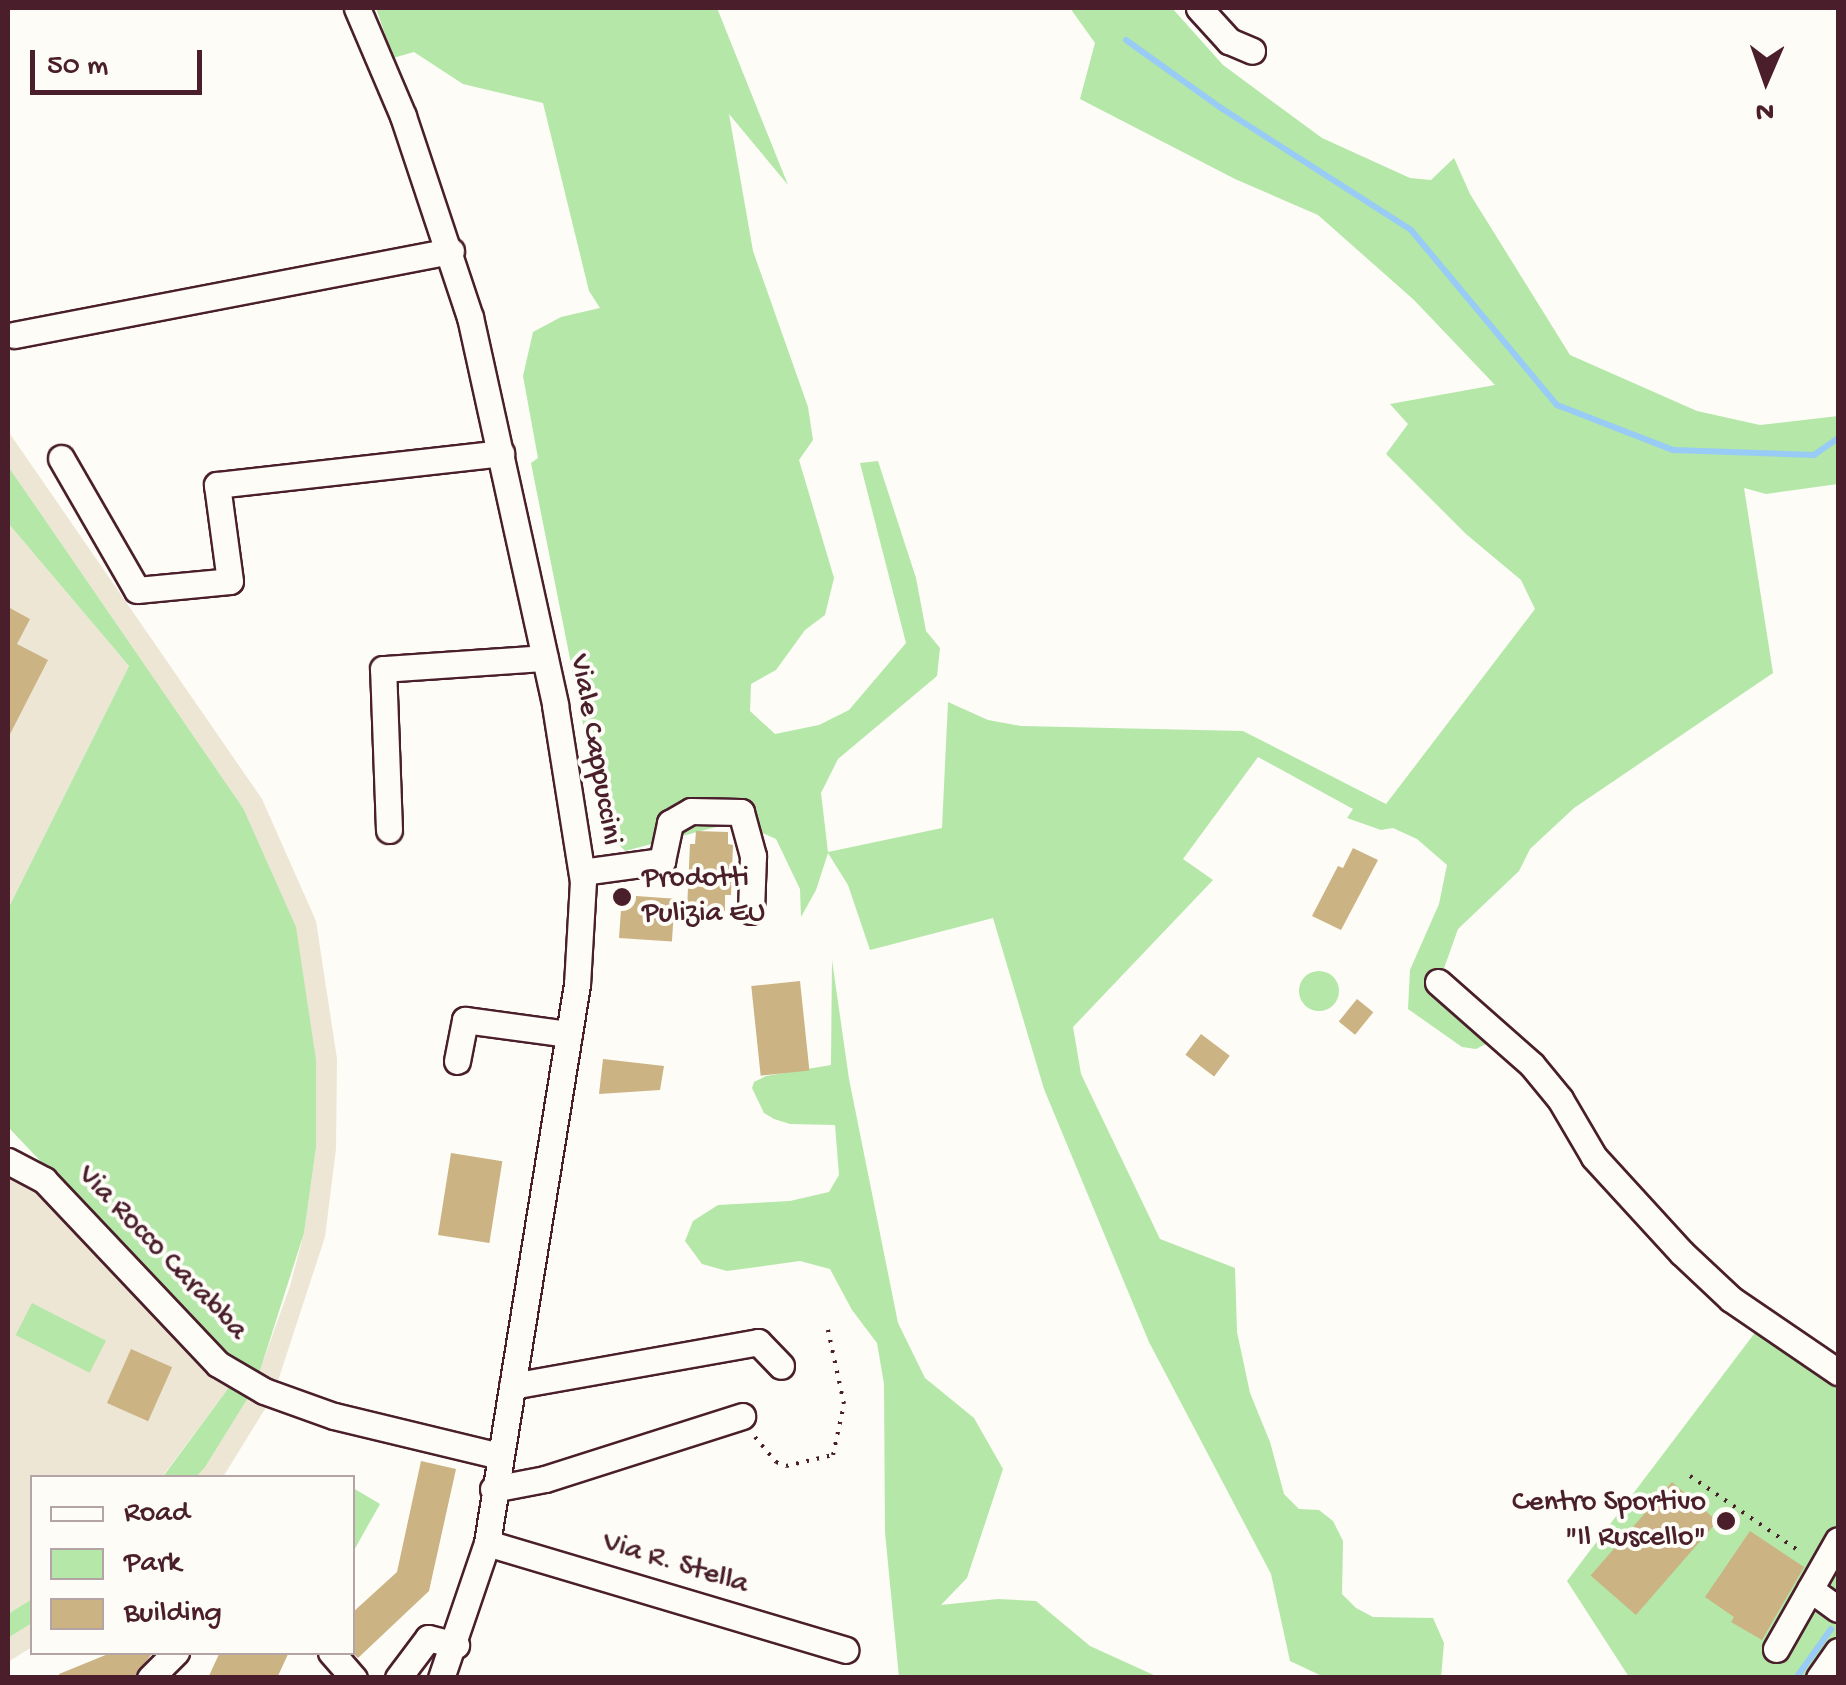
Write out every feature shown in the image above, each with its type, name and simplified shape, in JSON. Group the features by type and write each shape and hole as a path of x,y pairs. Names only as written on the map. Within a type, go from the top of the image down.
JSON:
{"street":[{"name":"Viale Cappuccini","path":"357,8 404,116 450,251 501,454 545,658 578,825 582,872 582,945 486,1543 456,1645 441,1678"},
{"path":"1199,8 1229,41 1252,51"},
{"path":"14,335 450,251"},
{"path":"61,458 136,590 230,580 217,486 501,454"},
{"path":"389,830 383,668 545,658"},
{"path":"582,872 662,861 670,823 691,810 741,812 753,856 751,911"},
{"path":"1438,982 1532,1065 1560,1099 1594,1157 1682,1253 1731,1299 1838,1372"},
{"path":"457,1061 464,1020 569,1034"},
{"name":"Via Rocco Carabba","path":"8,1161 44,1180 218,1364 264,1391 334,1416 499,1456"},
{"path":"512,1386 758,1342 781,1366"},
{"path":"493,1489 545,1479 742,1416"},
{"path":"1776,1649 1838,1540"},
{"name":"Via R. Stella","path":"486,1543 845,1650"},
{"path":"1810,1589 1838,1609"},
{"path":"398,1678 428,1638 456,1645"},
{"path":"1819,1678 1838,1651"},
{"path":"150,1678 173,1655"},
{"path":"330,1663 354,1678"}],"path":[{"path":"742,1416 776,1462 796,1464 833,1455 844,1404 828,1330"},
{"path":"1690,1476 1759,1527 1824,1566"}],"shaded area":[{"path":"8,431 262,799 316,921 337,1059 336,1149 325,1237 273,1396 224,1475 197,1475 254,1387 290,1286 304,1233 316,1148 316,1060 243,808 8,466"},
{"path":"8,523 129,666 8,909"},
{"path":"8,1162 230,1386 163,1475 30,1475 30,1600 8,1614"},
{"path":"30,1624 30,1648 8,1662 8,1638"}],"green space":[{"path":"376,8 717,8 788,185 729,114 753,251 808,407 813,440 799,460 834,578 825,615 805,630 776,670 751,684 750,711 775,734 819,725 849,710 906,643 860,463 878,461 916,578 926,631 940,648 937,676 838,759 821,793 828,852 942,828 948,702 988,720 1021,726 1243,731 1386,804 1535,609 1521,580 1466,534 1386,454 1408,424 1390,404 1495,385 1414,300 1318,215 1235,179 1080,99 1095,43 1070,8 1172,8 1223,65 1322,138 1410,178 1431,180 1454,158 1470,194 1570,355 1697,411 1760,425 1838,416 1838,484 1766,494 1744,488 1773,673 1574,808 1530,849 1519,871 1458,929 1442,974 1490,1042 1476,1049 1462,1047 1408,1009 1410,970 1439,904 1447,865 1417,839 1393,828 1381,830 1347,818 1353,809 1258,757 1183,859 1213,880 1073,1027 1081,1074 1160,1239 1235,1268 1237,1332 1250,1393 1270,1442 1284,1494 1299,1509 1319,1510 1333,1521 1343,1541 1342,1594 1356,1608 1373,1617 1433,1618 1444,1643 1441,1677 1324,1677 1290,1661 1271,1574 1149,1342 1044,1089 993,918 870,950 848,885 828,853 816,890 801,917 800,889 776,839 754,829 720,826 625,851 604,829 531,463 538,458 523,376 533,332 561,317 600,308 589,291 543,103 463,84 414,52 393,58"},
{"path":"8,466 243,808 296,927 316,1060 316,1148 304,1233 258,1377 214,1343 8,1127 8,909 129,666 8,523"},
{"path":"832,960 849,1079 898,1323 925,1378 974,1418 1003,1469 967,1578 941,1605 998,1599 1036,1601 1090,1646 1158,1677 899,1677 885,1532 884,1384 877,1343 852,1310 830,1269 800,1261 727,1271 702,1264 685,1241 693,1221 718,1205 790,1201 829,1192 839,1175 835,1125 790,1124 774,1119 764,1113 752,1088 754,1082 766,1076 831,1065"},
{"path":"1319,971 1333,977 1339,991 1333,1005 1319,1011 1305,1005 1299,991 1305,977"},
{"path":"32,1303 106,1341 90,1373 16,1335"},
{"name":"Centro Sportivo \"Il Ruscello\"","path":"1757,1330 1838,1382 1838,1637 1810,1677 1629,1677 1567,1581"},
{"path":"230,1386 249,1396 198,1475 164,1475"},
{"path":"355,1489 380,1504 355,1548"},
{"path":"30,1600 30,1624 8,1638 8,1614"}],"building":[{"path":"8,607 30,619 17,644 48,660 8,738"},
{"path":"696,831 728,832 728,844 733,845 731,895 725,895 725,911 687,910 690,844 695,844"},
{"path":"1353,848 1378,860 1341,930 1312,916 1338,866 1343,868"},
{"path":"622,895 675,899 672,942 619,938"},
{"path":"800,981 809,1071 761,1076 751,986"},
{"path":"1357,999 1373,1012 1355,1035 1339,1022"},
{"path":"1201,1034 1230,1056 1214,1076 1185,1055"},
{"path":"603,1059 664,1066 660,1090 599,1094"},
{"path":"451,1153 502,1161 489,1243 438,1235"},
{"path":"131,1349 172,1367 148,1421 107,1403"},
{"path":"421,1461 456,1469 429,1591 358,1658 355,1610 397,1572"},
{"path":"1672,1482 1717,1521 1636,1615 1591,1576"},
{"path":"1750,1531 1804,1567 1762,1640 1731,1622 1734,1617 1705,1597"},
{"path":"106,1655 151,1655 134,1678 60,1678 59,1674"},
{"path":"219,1655 288,1655 277,1678 208,1678"}],"waterway":[{"path":"1126,40 1221,108 1411,230 1557,405 1673,450 1814,455 1838,438"},
{"path":"1796,1678 1831,1629"}],"place":[{"name":"Prodotti Pulizia EU","path":"622,897"},
{"name":"Centro Sportivo \"Il Ruscello\"","path":"1726,1521"}]}
